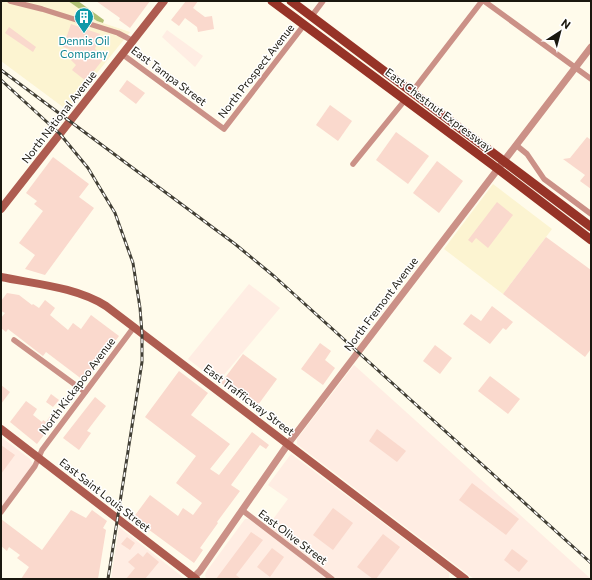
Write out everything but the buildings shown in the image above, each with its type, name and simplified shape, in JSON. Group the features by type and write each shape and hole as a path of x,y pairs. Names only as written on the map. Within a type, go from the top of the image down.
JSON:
{"main road":[{"name":"North National Avenue","path":"1,209 164,1"},
{"name":"East Chestnut Expressway","path":"272,1 591,240"},
{"name":"East Chestnut Expressway","path":"291,1 591,227"},
{"name":"East Trafficway Street","path":"1,278 71,291 101,303 288,444 455,576 465,579"},
{"name":"East Saint Louis Street","path":"1,429 194,578"}],"street":[{"name":"East Tampa Street","path":"10,1 42,9 118,33 133,41"},
{"path":"311,17 323,1"},
{"path":"412,92 483,1 591,79"},
{"name":"North Prospect Avenue","path":"224,129 304,25"},
{"name":"North Fremont Avenue","path":"194,578 288,444 591,47"},
{"name":"East Tampa Street","path":"122,54 224,129"},
{"path":"353,164 405,100"},
{"path":"516,145 527,154 544,178 591,214"},
{"name":"North Kickapoo Avenue","path":"1,512 35,466 42,450 134,327"},
{"path":"14,340 85,392"},
{"name":"East Olive Street","path":"242,510 332,579"}],"shaded area":[{"path":"1,1 68,1 97,21 130,32 67,110 1,61"},
{"path":"167,30 203,56 195,67 162,37"},
{"path":"493,184 552,229 503,294 444,249"},
{"path":"249,284 280,308 218,382 188,359"},
{"path":"354,365 591,579 474,579 298,445 297,439"},
{"path":"1,437 30,459 33,464 1,508"},
{"path":"291,454 447,571 449,573 449,579 337,579 268,526 288,499 268,485"},
{"path":"245,519 249,519 328,579 207,579 205,576 206,572"},
{"path":"119,527 184,578 185,579 111,579"}],"green space":[{"path":"68,1 78,1 104,20 103,23 97,21"}],"railway":[{"path":"1,70 235,244 275,277 591,563"},
{"path":"1,80 60,134 88,168 115,213 133,263 140,308 142,362 108,579"}],"place":[{"name":"Dennis Oil Company","path":"84,34"}]}
